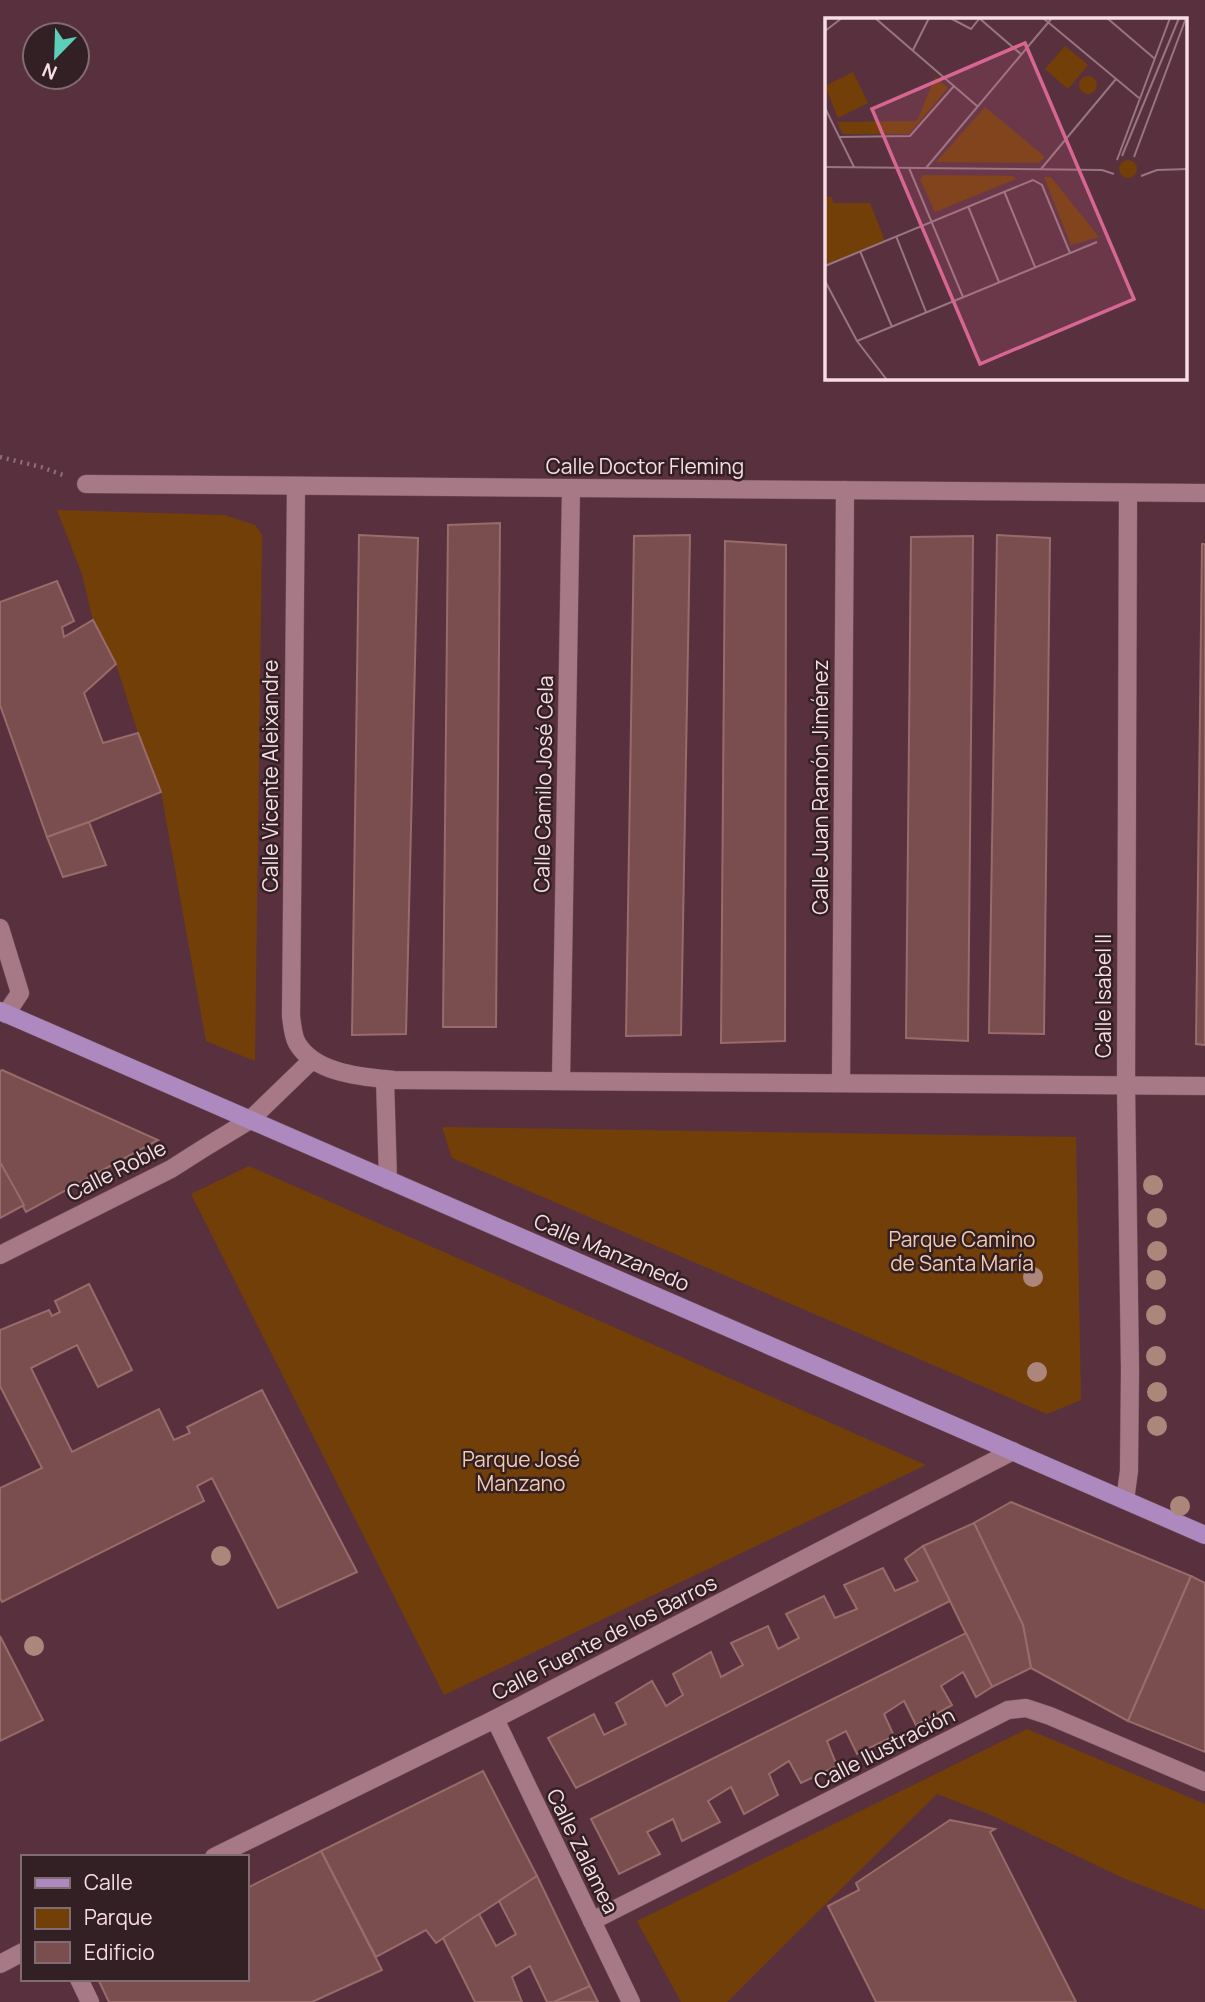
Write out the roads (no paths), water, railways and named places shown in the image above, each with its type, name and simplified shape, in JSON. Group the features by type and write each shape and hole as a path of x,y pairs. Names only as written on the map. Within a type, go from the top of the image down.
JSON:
{"main road":[{"name":"Calle Manzanedo","path":"3,1013 1205,1535"}],"street":[{"name":"Calle Doctor Fleming","path":"86,484 1205,493"},
{"name":"Calle Vicente Aleixandre","path":"296,486 291,1016 296,1042 312,1060"},
{"name":"Calle Camilo José Cela","path":"561,1081 571,488"},
{"name":"Calle Juan Ramón Jiménez","path":"841,1083 845,490"},
{"name":"Calle Isabel II","path":"1125,1500 1129,1471 1130,1370 1126,1086 1128,493"},
{"path":"0,928 20,993 3,1013"},
{"path":"312,1060 337,1071 385,1079 1205,1086"},
{"name":"Calle Roble","path":"0,1255 172,1169 250,1120 312,1060"},
{"path":"385,1079 388,1181"},
{"name":"Calle Fuente de los Barros","path":"218,1855 495,1719 1013,1451"},
{"name":"Calle Ilustración","path":"592,1921 1008,1710 1026,1708 1051,1716 1205,1782"},
{"name":"Calle Zalamea","path":"495,1719 631,2002"},
{"path":"0,1964 21,1953"},
{"path":"80,1981 90,2002"}],"park label":[{"name":"Parque Camino de Santa María","path":"962,1251"},
{"name":"Parque José Manzano","path":"521,1471"}]}
